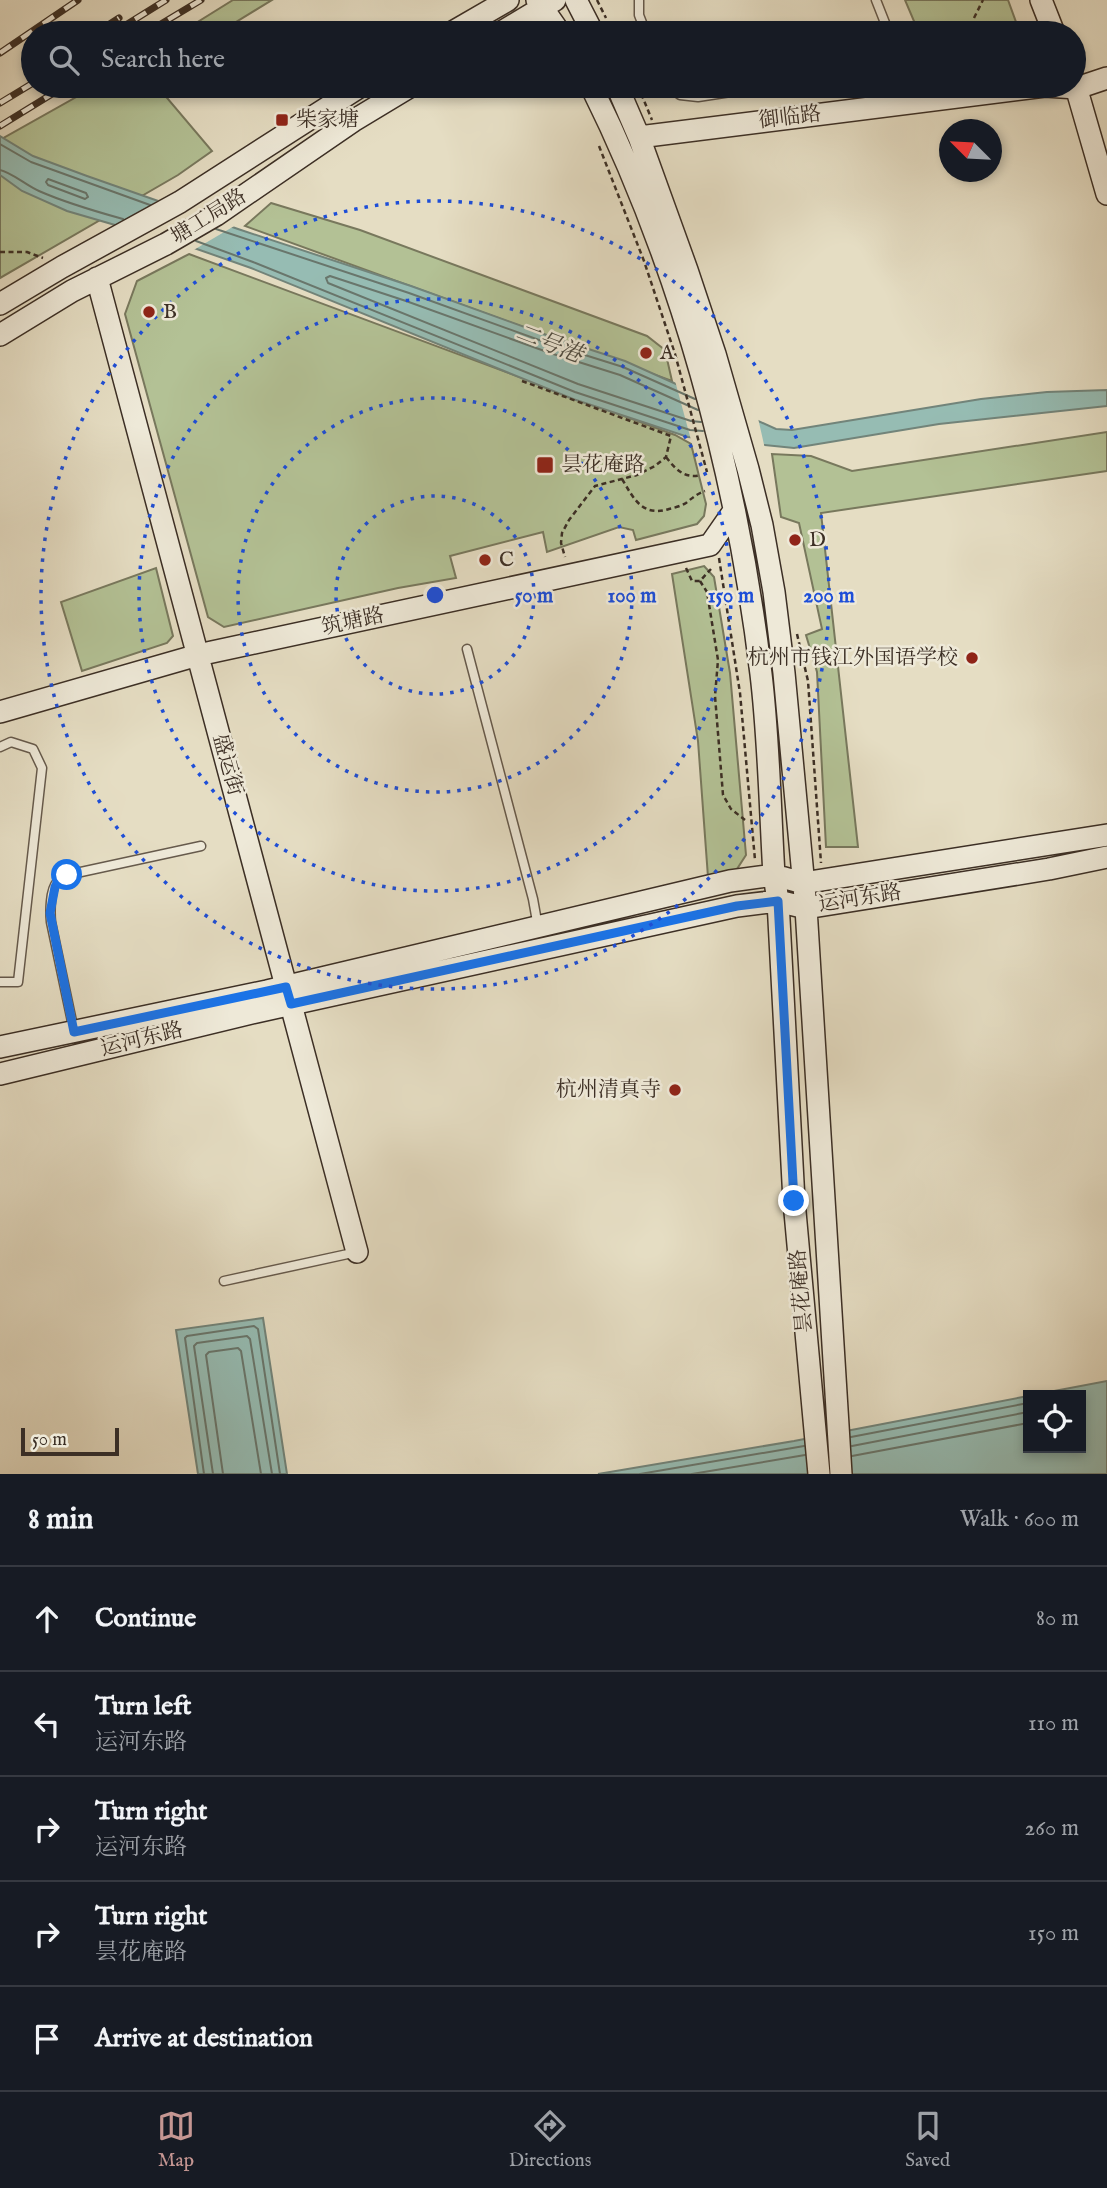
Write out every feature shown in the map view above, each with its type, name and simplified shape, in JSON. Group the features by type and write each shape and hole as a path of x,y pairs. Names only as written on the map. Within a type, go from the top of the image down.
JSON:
{"main road":[{"path":"472,21 508,0"},
{"path":"576,0 594,21"},
{"path":"1041,0 1049,21"},
{"path":"518,21 545,3 554,21"},
{"name":"御临路","path":"1086,82 1107,78"},
{"name":"塘工局路","path":"0,304 180,202 342,98"},
{"name":"塘工局路","path":"0,335 97,278 166,244 216,215 391,98"},
{"name":"昙花庵路","path":"597,98 617,138 748,469 774,592 806,908 841,1474"},
{"name":"昙花庵路","path":"622,98 687,270 706,358 717,473 733,512 761,676 766,876 778,901 794,1201 818,1474"},
{"name":"御临路","path":"639,137 882,98"},
{"path":"1079,98 1107,194"},
{"name":"盛运街","path":"97,278 357,1252"},
{"path":"733,512 713,555 744,566"},
{"name":"筑塘路","path":"0,712 198,655 713,555"},
{"name":"运河东路","path":"0,1074 538,926 730,881 766,876 803,883 1107,835"},
{"name":"运河东路","path":"0,1047 289,995 737,906 778,901 806,908 1049,869 1107,857"}],"lane":[{"path":"639,0 641,21"},
{"path":"876,0 884,21"},
{"path":"467,649 538,926"},
{"path":"0,747 11,742 33,749 42,768 18,982 0,982"},
{"path":"74,1032 50,913 58,881 67,875 201,846"},
{"path":"224,1281 357,1252"}],"path":[{"path":"597,0 599,21"},
{"path":"974,18 983,0"},
{"path":"597,141 644,261 675,354 704,462 717,473"},
{"path":"0,252 27,252 47,260"},
{"path":"522,381 671,436 666,457 655,466 637,475 595,486 562,533 561,542 565,557"},
{"path":"666,457 680,473 693,477 701,475"},
{"path":"621,479 636,502 649,510 659,512 686,503 692,496 705,491"},
{"path":"700,581 713,555"},
{"path":"713,555 740,693 766,876"},
{"path":"686,567 692,581 700,581"},
{"path":"700,581 707,592 718,660 715,696 723,794 731,809 745,820"}],"green space":[{"path":"233,0 272,0 238,21 199,21"},
{"path":"905,0 1008,0 1016,21 914,21"},
{"path":"75,98 167,98 212,151 178,175 0,278 0,140"},
{"path":"271,203 360,230 647,336 665,350 672,381 245,226"},
{"path":"189,254 675,435 691,444 706,504 704,516 697,524 636,540 633,530 619,527 547,552 543,532 450,556 456,578 398,588 224,627 208,617 125,314 137,281"},
{"path":"1107,432 1107,471 821,513 858,847 826,847 817,672 806,635 822,629 799,523 781,517 772,454 811,456 852,471"},
{"path":"704,566 714,577 730,673 746,855 735,872 708,877 698,741 672,574"},
{"path":"156,568 173,636 167,643 82,671 61,602"}],"water":[{"name":"二号港","path":"0,136 33,156 87,176 625,361 776,429 792,430 981,399 1047,392 1107,390 1107,406 939,424 794,448 688,437 573,399 251,268 194,248 67,211 22,191 0,175"},
{"path":"263,1318 287,1474 198,1474 176,1330"},
{"path":"1107,1381 1107,1474 598,1474 794,1441 1023,1397 1023,1453 1086,1453 1086,1390 1059,1390"}],"pier":[{"path":"162,198 236,225 192,251 114,228"},
{"path":"674,377 758,418 765,449 691,440"}],"railway":[{"path":"47,21 78,0"},
{"path":"132,21 166,0"},
{"path":"166,21 201,0"},
{"path":"114,21 119,18"},
{"path":"0,53 21,39"},
{"path":"0,103 21,90"},
{"path":"0,126 46,98"}],"place":[{"name":"柴家塘","path":"282,120"},
{"name":"B","path":"149,312"},
{"name":"A","path":"646,353"},
{"name":"昙花庵路","path":"545,465"},
{"name":"D","path":"795,540"},
{"name":"C","path":"485,560"},
{"name":"杭州市钱江外国语学校","path":"972,658"},
{"name":"杭州清真寺","path":"675,1090"}],"route":[{"path":"67,875 58,881 55,887 50,913 74,1032 286,987 291,1004 737,906 778,901 794,1201"}]}
